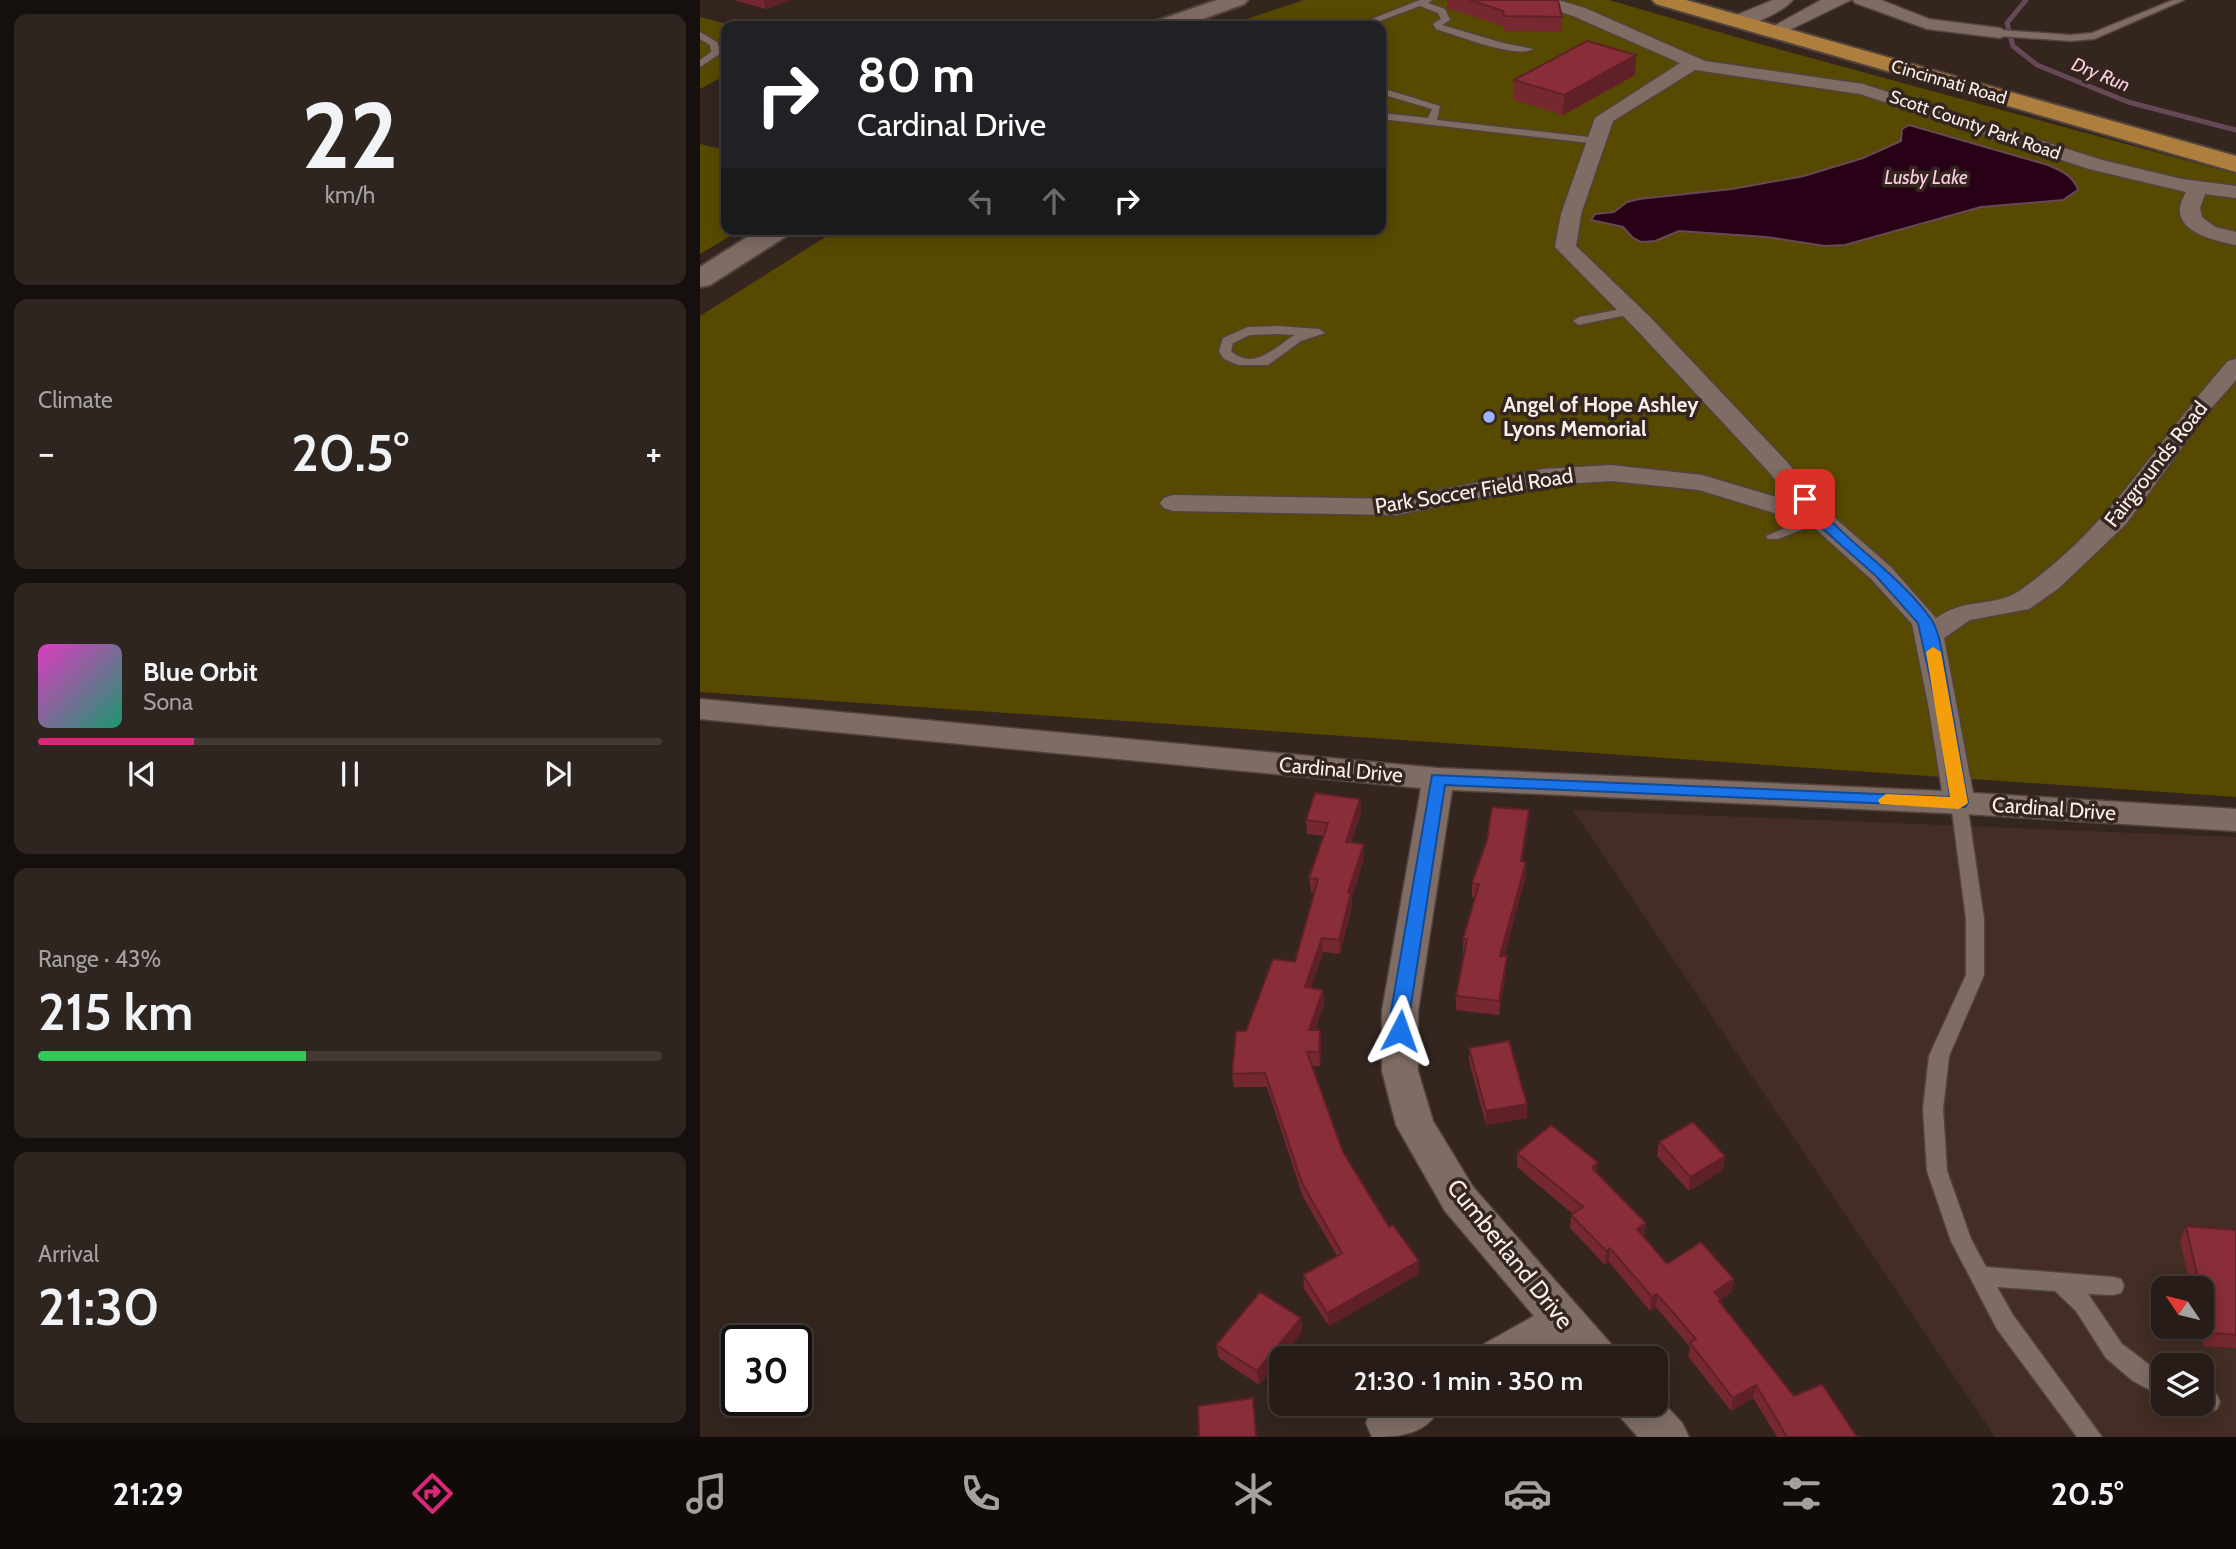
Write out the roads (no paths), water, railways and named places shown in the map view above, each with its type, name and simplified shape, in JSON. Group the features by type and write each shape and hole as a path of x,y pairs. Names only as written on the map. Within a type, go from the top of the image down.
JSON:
{"main road":[{"path":"1178,21 1237,0"},
{"name":"Cincinnati Road","path":"1663,0 2236,164"},
{"path":"700,279 770,235"}],"street":[{"name":"Scott County Park Road","path":"1541,0 1579,12 1703,66 1863,89 2076,160 2198,187 2236,192"},
{"path":"1738,21 1748,8 1763,0"},
{"path":"1738,21 1768,10 1785,0"},
{"path":"1773,31 1828,3 1843,0"},
{"path":"1861,0 1923,23 2000,33"},
{"path":"1703,66 1604,118 1598,141 1572,207 1565,247 1632,311 1778,467 1819,518"},
{"path":"2198,187 2190,208 2192,219 2207,230 2236,239"},
{"name":"Fairgrounds Road","path":"1930,635 1962,613 2022,602 2065,569 2117,518 2199,408 2236,366"},
{"name":"Park Soccer Field Road","path":"1173,503 1396,507 1543,477 1611,473 1702,483 1819,518 1845,539 1914,607 1930,635"},
{"path":"1930,635 1959,803"},
{"name":"Cardinal Drive","path":"700,709 1438,779 1959,803 2236,820"},
{"name":"Cumberland Drive","path":"1438,779 1400,1011 1400,1072 1415,1125 1460,1199 1586,1346"},
{"path":"1520,1346 1564,1320"}],"lane":[{"path":"2000,33 2070,38 2094,36 2180,0"},
{"path":"1371,21 1424,1 1441,11 1446,20 1437,24 1439,27 1502,46 1528,49"},
{"path":"700,35 714,44 716,53 700,64"},
{"path":"1386,93 1437,108 1432,121"},
{"path":"1386,117 1598,141"},
{"path":"1579,321 1632,311"},
{"path":"1248,331 1319,333 1297,338 1276,357 1260,363 1242,362 1228,355 1224,346 1232,336 1248,331"},
{"path":"1773,536 1819,518"},
{"path":"1959,803 1975,919 1975,975 1939,1056 1933,1109 1937,1171 1961,1241 2005,1322 2091,1437"},
{"path":"1980,1276 2113,1286"},
{"path":"2060,1282 2084,1304 2114,1351 2151,1380"}],"water":[{"name":"Lusby Lake","path":"1909,125 2048,165 2070,177 2078,190 2063,200 1981,207 1845,245 1825,246 1766,237 1679,231 1655,241 1641,242 1623,227 1591,220 1595,214 1614,212 1627,202 1639,199 1732,189 1804,176 1863,158 1901,141 1902,129"}],"waterway":[{"name":"Dry Run","path":"2026,0 2007,23 2013,46 2037,65 2128,102 2236,130"}],"place":[{"name":"Angel of Hope Ashley Lyons Memorial","path":"1489,417"}]}
